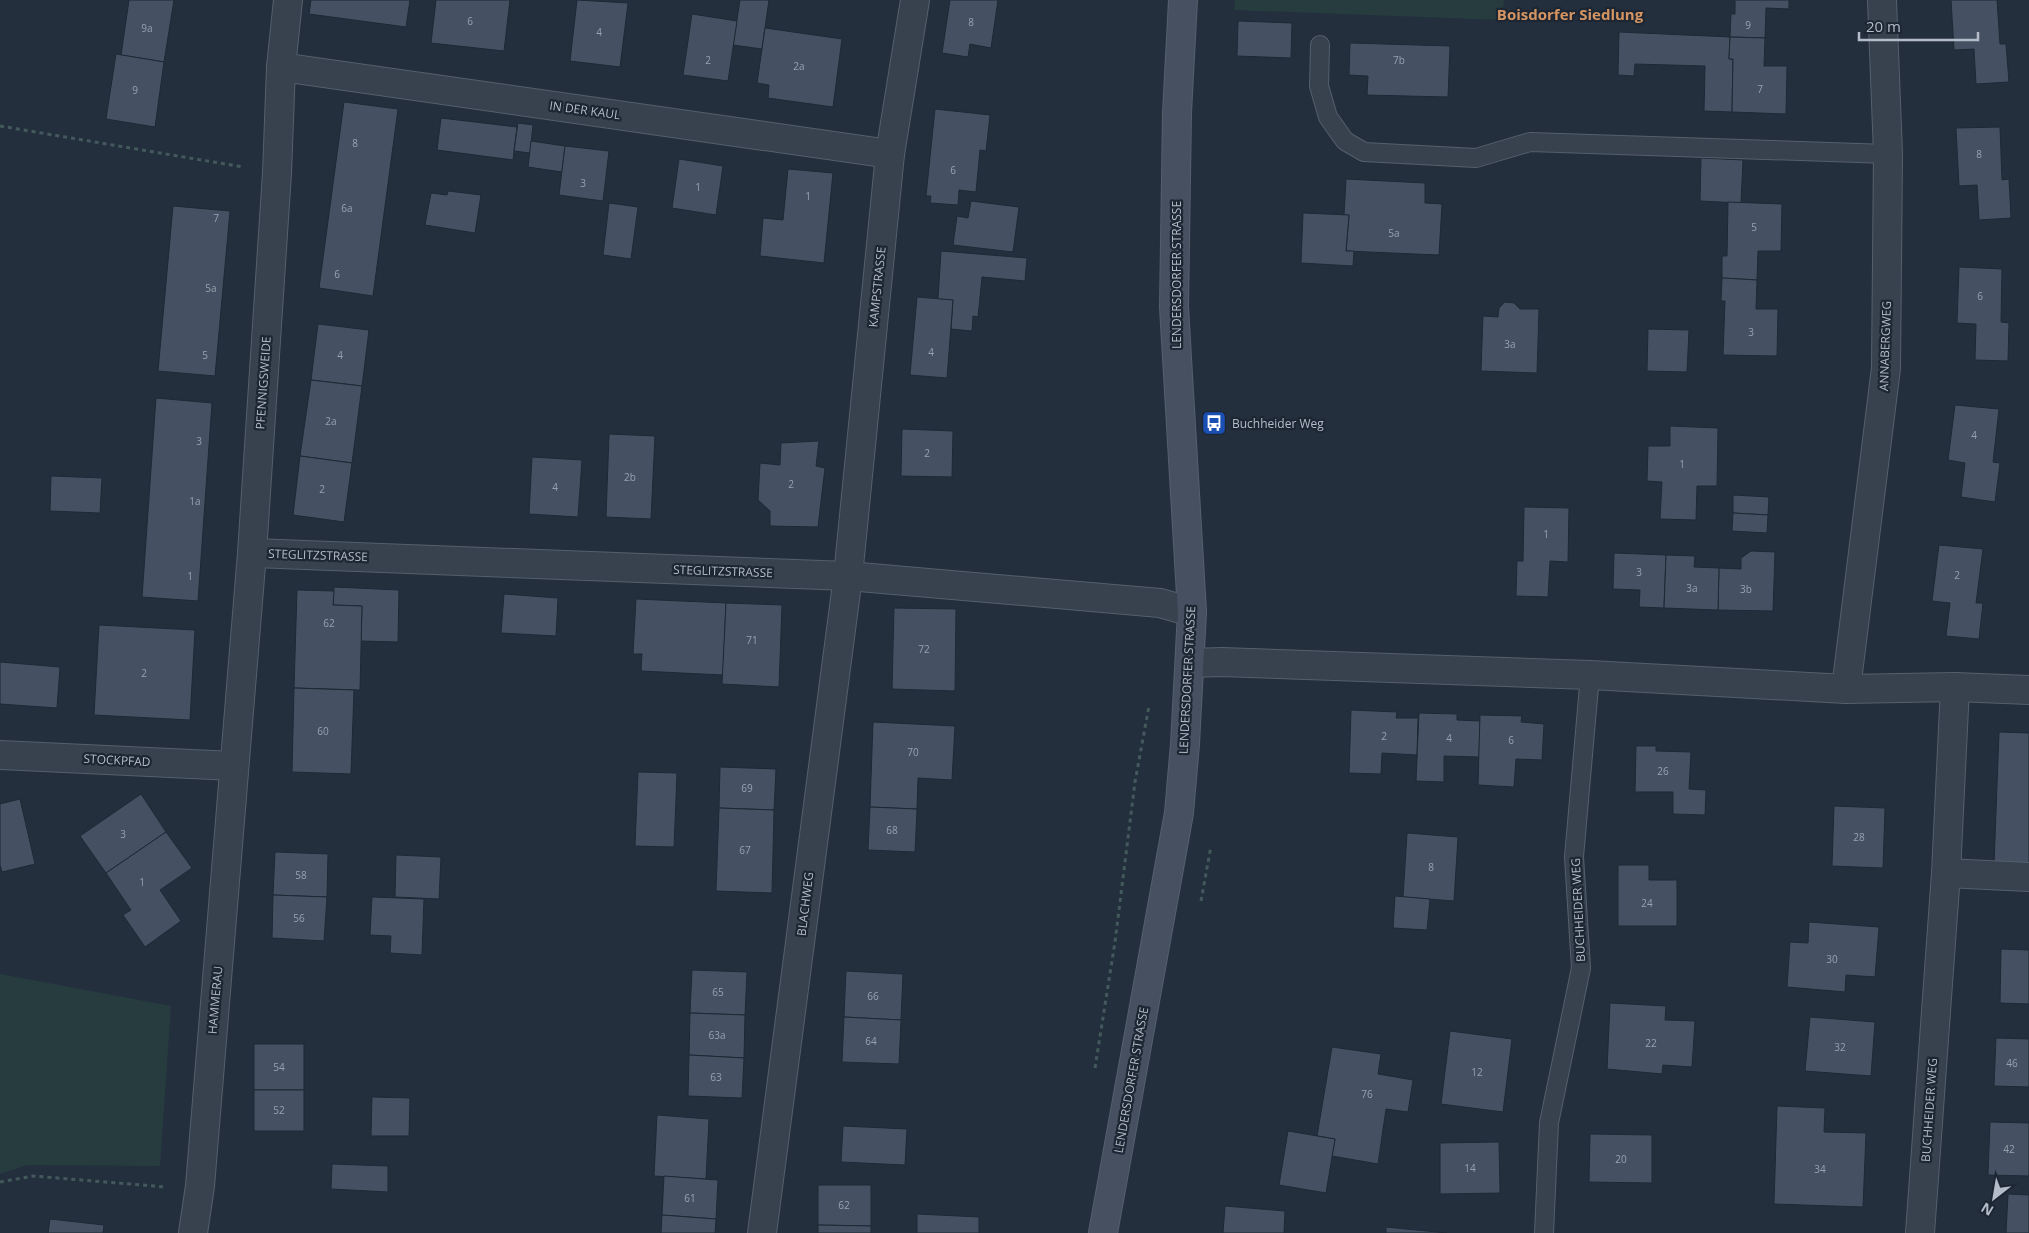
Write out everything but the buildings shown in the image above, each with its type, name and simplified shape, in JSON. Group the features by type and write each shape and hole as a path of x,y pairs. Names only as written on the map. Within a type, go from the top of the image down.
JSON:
{"street":[{"name":"PFENNIGSWEIDE","path":"234,766 252,553 277,173 281,67 288,0"},
{"name":"KAMPSTRASSE","path":"848,576 890,154 915,0"},
{"name":"LENDERSDORFER STRASSE","path":"1103,1233 1179,813 1190,663 1192,612 1174,307 1177,113 1182,0"},
{"name":"ANNABERGWEG","path":"1846,689 1886,368 1888,154 1882,0"},
{"name":"IN DER KAUL","path":"281,67 890,154"},
{"name":"STEGLITZSTRASSE","path":"252,553 848,576 1160,603 1192,612"},
{"name":"BLACHWEG","path":"762,1233 848,576"},
{"path":"1190,663 1222,662 1590,675 1846,689 1955,687 2029,690"},
{"name":"BUCHHEIDER WEG","path":"1920,1233 1946,873 1955,687"},
{"name":"STOCKPFAD","path":"0,755 234,766"},
{"name":"HAMMERAU","path":"193,1233 200,1186 234,766"},
{"path":"1946,873 2029,878"}],"lane":[{"path":"1320,45 1319,86 1328,117 1345,141 1364,152 1476,158 1530,142 1888,154"},
{"name":"BUCHHEIDER WEG","path":"1544,1233 1549,1123 1581,968 1574,857 1590,675"}],"path":[{"path":"0,126 277,173"},
{"path":"0,1182 33,1176 164,1187 200,1186"}],"green space":[{"path":"1235,0 1504,0 1502,20 1234,10"},
{"path":"0,974 171,1006 160,1166 27,1165 0,1174"}],"place":[{"name":"Buchheider Weg","path":"1214,423"}],"district":[{"name":"Boisdorfer Siedlung","path":"1570,14"}]}
